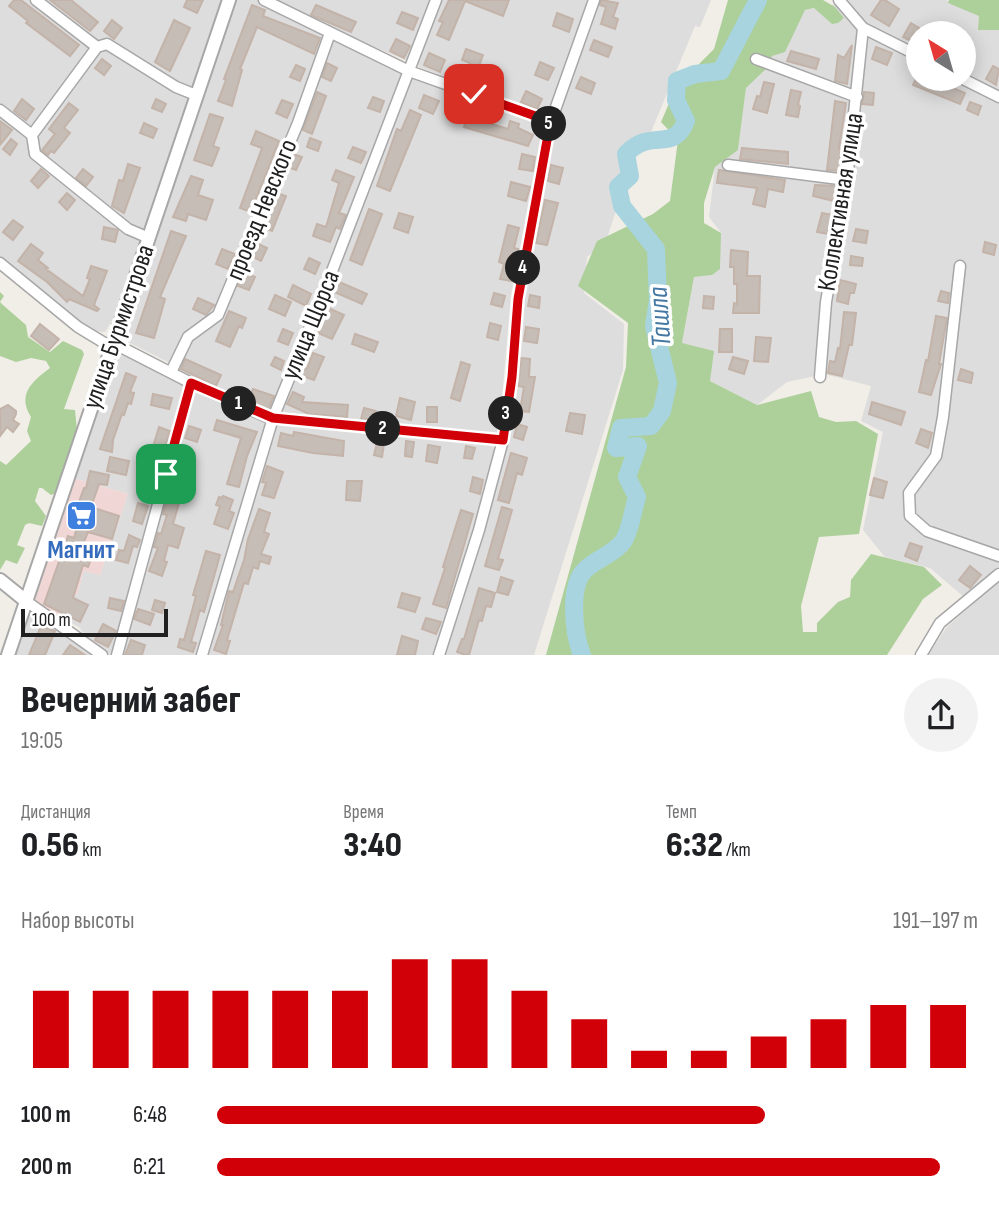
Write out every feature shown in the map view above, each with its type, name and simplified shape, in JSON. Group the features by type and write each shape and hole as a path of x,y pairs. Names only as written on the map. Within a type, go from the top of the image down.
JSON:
{"street":[{"path":"36,0 97,47"},
{"name":"улица Бурмистрова","path":"8,655 229,0"},
{"path":"264,0 409,71 538,117 550,124"},
{"name":"улица Щорса","path":"202,655 273,418 436,0"},
{"path":"439,655 479,530 503,440 512,377 518,299 550,124 594,0"},
{"path":"839,0 863,28 906,50"},
{"name":"Коллективная улица","path":"820,377 826,302 847,180 863,28"},
{"name":"проезд Невского","path":"171,372 188,337 218,315 298,122 330,33"},
{"path":"32,135 97,47 107,44 176,87 196,96"},
{"path":"756,59 857,97"},
{"path":"976,86 999,97"},
{"path":"0,110 32,135 35,154 128,229 149,238"},
{"path":"728,165 847,180"},
{"path":"0,263 78,327 191,383 273,418 503,440"},
{"path":"960,267 936,456 909,493 910,516 927,531 999,556"},
{"path":"117,655 191,383"},
{"path":"921,655 940,623 999,574"},
{"path":"0,580 102,655"}],"shaded area":[{"path":"0,0 225,0 113,319 105,332 94,331 66,313 0,259"},
{"path":"235,0 259,0 324,32 325,38 216,312 170,363 121,336"},
{"path":"274,0 432,0 411,59 407,61"},
{"path":"440,0 590,0 545,113 536,112 419,67 416,60"},
{"path":"598,0 711,0 700,27 695,26 651,132 635,139 624,152 622,172 614,186 617,208 606,241 587,257 584,293 624,324 623,370 534,655 443,655 503,458 523,291 545,167 555,126"},
{"path":"839,0 946,0 999,22 999,567 964,597 930,568 885,557 863,530 883,432 861,421 871,386 824,374 787,382 757,405 710,381 682,343 694,277 712,275 721,233 709,217 715,167 738,150 746,88 805,10 837,4"},
{"path":"333,35 403,70 403,74 345,229 270,412 264,411 196,383 175,370 190,339 222,317"},
{"path":"410,76 533,119 544,127 511,294 499,434 496,436 401,425 281,416 279,413 356,222"},
{"path":"122,351 185,386 111,655 92,644 79,627 59,617 71,593 77,595 84,571 100,575 128,494 73,478 113,357"},
{"path":"196,391 263,420 266,428 219,577 198,655 120,655 192,395"},
{"path":"275,421 488,441 493,447 495,451 476,524 435,655 206,655"},
{"path":"73,478 128,494 100,575 84,571 77,595 71,594 59,617 33,598"},
{"path":"999,581 999,655 928,655 947,627"},
{"path":"28,609 94,655 12,655"}],"green space":[{"path":"728,0 823,0 835,7 844,18 832,24 814,8 805,10 785,52 772,56 767,68 746,88 738,150 715,167 704,203 704,223 721,233 720,269 712,275 694,277 682,343 714,351 710,381 757,405 811,391 819,417 836,422 856,421 878,434 859,534 819,537 801,606 803,632 817,632 817,623 838,602 850,597 851,580 871,554 924,567 942,585 923,599 887,655 546,655 626,367 628,323 578,286 597,241 653,214 670,201 678,140 661,122 676,87 714,49"},
{"path":"949,0 999,0 999,30 978,30 979,16 948,3"},
{"path":"0,302 26,325 28,337 50,352 63,341 82,350 84,354 64,409 75,410 77,431 56,493 51,495 39,488 35,501 46,516 42,526 29,523 25,525 17,545 25,548 17,564 6,560 0,570 0,461 6,465 31,441 27,431 31,417 25,402 26,396 37,378 50,368 46,361 31,358 16,362 0,356"}],"building":[{"path":"14,0 21,0 79,45 70,56 26,23 28,21 9,6"},
{"path":"50,0 71,0 98,22 90,31"},
{"path":"187,0 203,0 197,13 184,7"},
{"path":"449,0 509,0 503,16 465,1 449,40 437,35 443,22 439,21"},
{"path":"601,0 618,3 613,17 618,19 615,29 601,24 606,7 600,5"},
{"path":"881,0 899,9 889,26 871,15"},
{"path":"252,5 265,10 263,16 320,38 314,54 257,27 240,69 242,70 232,106 218,101"},
{"path":"316,5 356,22 351,32 311,15"},
{"path":"402,12 418,18 413,30 397,23"},
{"path":"557,13 573,19 569,32 553,26"},
{"path":"112,20 122,28 114,39 104,31"},
{"path":"174,20 190,28 170,71 155,62"},
{"path":"396,39 410,46 404,58 390,51"},
{"path":"594,40 612,47 608,57 590,50"},
{"path":"852,45 847,84 835,81 838,55 844,58"},
{"path":"876,47 892,53 887,65 872,59"},
{"path":"466,49 483,55 477,71 503,82 499,93 464,79 470,63 462,60"},
{"path":"791,51 819,59 816,69 787,61"},
{"path":"429,53 445,60 440,72 424,65"},
{"path":"102,59 111,66 104,75 95,68"},
{"path":"540,62 554,68 548,80 535,75"},
{"path":"327,63 337,68 331,81 322,77"},
{"path":"296,65 305,69 300,81 290,77"},
{"path":"993,66 999,69 996,85 986,79"},
{"path":"581,77 595,83 591,94 576,88"},
{"path":"764,82 774,84 767,113 753,109"},
{"path":"791,90 801,92 798,117 786,115"},
{"path":"526,91 542,99 537,109 521,102"},
{"path":"928,91 960,91 965,93 960,104"},
{"path":"317,92 326,96 312,134 303,130"},
{"path":"864,92 874,93 873,105 862,104"},
{"path":"424,95 439,101 433,114 419,108"},
{"path":"373,97 384,101 380,112 368,108"},
{"path":"22,99 34,109 26,120 14,111"},
{"path":"156,99 166,104 162,112 152,108"},
{"path":"282,100 293,104 287,118 276,113"},
{"path":"835,101 846,103 839,149 839,171 827,170"},
{"path":"970,102 981,106 978,115 967,110"},
{"path":"69,103 78,110 64,128 70,133 54,153 51,151 48,155 42,150 55,134 49,129"},
{"path":"472,103 493,110 488,123 508,129 510,121 519,124 518,128 533,135 528,146 464,127"},
{"path":"410,110 421,115 390,191 377,186 397,129 401,131"},
{"path":"210,114 223,118 213,146 219,148 212,166 194,160"},
{"path":"0,121 12,130 0,145"},
{"path":"144,123 157,129 153,138 140,133"},
{"path":"256,131 279,141 251,212 240,208 262,148 251,144"},
{"path":"310,138 321,142 318,151 307,147"},
{"path":"11,139 17,144 10,155 3,149"},
{"path":"353,147 366,152 361,163 348,158"},
{"path":"742,148 788,152 788,164 740,159"},
{"path":"293,154 302,157 296,170 288,167"},
{"path":"522,154 535,157 533,171 519,169"},
{"path":"128,164 140,168 124,213 112,206 119,180 123,181"},
{"path":"551,165 563,168 559,184 548,181"},
{"path":"41,169 49,176 38,188 31,181"},
{"path":"83,169 93,177 86,186 76,178"},
{"path":"336,170 354,177 339,213 346,215 340,229 336,227 330,242 313,236 317,224 326,227 339,183 332,180"},
{"path":"719,170 785,180 783,192 768,189 765,207 753,204 757,188 717,183"},
{"path":"191,176 203,180 198,195 213,200 206,220 188,214 186,221 173,217"},
{"path":"511,182 530,187 526,201 508,196"},
{"path":"815,185 838,186 834,201 813,196"},
{"path":"67,193 75,200 67,210 59,202"},
{"path":"277,193 286,196 272,231 263,227"},
{"path":"545,200 558,203 547,245 536,243"},
{"path":"369,209 382,214 362,265 350,260"},
{"path":"399,213 413,217 408,233 394,228"},
{"path":"822,213 833,215 829,234 817,232"},
{"path":"13,220 23,227 13,240 3,232"},
{"path":"508,225 519,228 514,248 518,249 511,281 500,279 504,264 499,262"},
{"path":"104,227 118,230 115,242 102,239"},
{"path":"856,229 868,231 866,243 853,241"},
{"path":"171,231 186,236 160,297 165,299 154,338 136,333"},
{"path":"985,242 996,245 994,255 983,252"},
{"path":"256,243 267,248 261,261 251,256"},
{"path":"31,244 43,253 38,260 48,268 46,269 83,296 90,279 87,278 91,266 107,271 94,305 99,309 97,311 69,299 67,302 47,282 18,261"},
{"path":"222,249 235,254 228,269 216,264"},
{"path":"731,250 748,252 747,276 760,276 759,313 733,313 734,303 737,304 737,284 734,284 734,267 730,267"},
{"path":"851,256 863,258 862,266 850,265"},
{"path":"309,258 320,263 315,274 304,269"},
{"path":"244,272 255,277 249,290 238,286"},
{"path":"840,280 856,284 854,293 850,293 848,304 837,301"},
{"path":"337,281 367,294 362,304 332,291"},
{"path":"293,285 311,294 306,306 288,297"},
{"path":"941,291 949,293 948,303 938,301"},
{"path":"494,293 505,296 502,307 491,304"},
{"path":"275,295 291,302 285,316 269,309"},
{"path":"530,295 540,297 539,308 528,306"},
{"path":"704,296 714,297 713,309 703,308"},
{"path":"198,298 214,305 206,315 193,309"},
{"path":"326,307 344,315 332,339 318,333"},
{"path":"229,311 246,318 242,328 239,326 230,347 216,341"},
{"path":"844,312 856,313 852,345 849,345 842,376 828,373 830,361 835,362 838,348 840,349"},
{"path":"936,316 947,318 941,364 931,395 919,392"},
{"path":"490,323 501,326 498,340 487,337"},
{"path":"40,324 59,339 49,350 31,336"},
{"path":"526,327 539,329 537,343 524,341"},
{"path":"283,329 293,333 288,345 278,341"},
{"path":"720,329 732,329 732,352 719,352"},
{"path":"355,334 378,342 374,352 352,344"},
{"path":"756,337 771,338 768,362 754,361"},
{"path":"313,353 324,357 314,380 300,375 302,367 307,369"},
{"path":"275,357 284,361 281,370 271,365"},
{"path":"733,357 748,361 744,374 729,369"},
{"path":"521,358 530,359 529,377 535,377 529,412 520,411 524,387 518,386"},
{"path":"185,359 221,375 216,386 181,369"},
{"path":"461,362 470,365 460,401 451,398"},
{"path":"961,369 973,373 971,383 958,380"},
{"path":"126,373 136,377 130,392 134,393 131,404 128,403 124,415 122,414 112,452 100,449"},
{"path":"253,389 274,396 268,410 249,401"},
{"path":"293,392 304,397 302,402 348,405 347,417 309,414 287,404"},
{"path":"153,394 172,398 169,409 151,405"},
{"path":"400,398 415,402 411,420 396,416"},
{"path":"872,402 905,412 901,425 869,414"},
{"path":"8,405 16,411 13,420 19,424 13,432 7,427 0,436 0,409"},
{"path":"427,407 437,407 437,422 427,422"},
{"path":"364,408 376,411 374,420 361,419"},
{"path":"570,413 585,415 582,434 566,431"},
{"path":"217,420 257,432 239,487 227,484 241,438 214,430"},
{"path":"517,424 527,427 523,440 514,437"},
{"path":"189,426 201,430 197,442 185,438"},
{"path":"159,427 170,431 152,490 141,486"},
{"path":"921,429 932,433 928,448 916,443"},
{"path":"294,432 344,441 343,456 278,446 281,433 293,436"},
{"path":"406,441 414,442 412,457 405,456"},
{"path":"377,443 384,444 382,457 374,455"},
{"path":"428,445 440,447 437,463 426,461"},
{"path":"466,446 475,448 472,459 464,458"},
{"path":"511,453 527,458 522,475 517,473 509,503 498,500"},
{"path":"110,457 129,461 126,475 107,471"},
{"path":"180,457 191,461 173,524 184,528 178,548 168,545 164,561 167,562 162,576 149,571 158,548 154,547 158,533 161,534 167,515 163,514"},
{"path":"267,466 283,472 274,498 262,495 266,483 262,482"},
{"path":"90,471 109,475 107,485 99,484 91,507 119,516 112,539 88,532 81,549 93,554 88,567 83,565 73,598 88,605 80,622 44,604 68,536 74,538 78,523 72,521"},
{"path":"473,477 483,480 480,494 470,491"},
{"path":"874,478 887,482 883,498 870,495"},
{"path":"347,481 362,481 360,501 346,500"},
{"path":"219,497 233,500 229,511 234,513 228,529 214,524 220,506 216,505"},
{"path":"138,503 148,506 142,524 133,521"},
{"path":"502,507 512,510 498,559 503,560 499,570 485,566"},
{"path":"259,509 270,513 264,532 269,534 261,554 271,557 269,564 260,561 258,569 253,567 248,584 244,583 227,640 230,641 226,654 214,650 223,625 229,591 233,592"},
{"path":"461,510 473,514 446,608 433,604"},
{"path":"129,535 140,540 137,547 133,546 128,563 116,560 119,550 124,551"},
{"path":"910,543 922,547 917,561 905,556"},
{"path":"206,551 220,555 204,612 200,610 191,642 196,643 193,652 178,647 180,639 184,640"},
{"path":"970,566 981,575 970,588 959,580"},
{"path":"501,577 513,581 508,595 497,592"},
{"path":"479,588 495,593 491,607 486,606 482,621 479,620 469,655 466,655 457,652 464,639"},
{"path":"402,593 420,598 415,612 398,607"},
{"path":"110,598 124,601 121,611 108,608"},
{"path":"155,600 165,603 162,613 152,610"},
{"path":"138,609 154,614 150,625 134,619"},
{"path":"426,618 441,622 436,634 422,629"},
{"path":"103,624 116,631 108,647 95,640"},
{"path":"41,626 55,631 51,641 45,655 29,655"},
{"path":"402,636 418,641 415,655 397,655"},
{"path":"131,640 145,645 142,655 125,655"},
{"path":"70,645 85,655 63,655"}],"waterway":[{"name":"Ташла","path":"582,655 575,624 576,587 585,570 616,549 624,540 637,497 627,477 638,446 616,448 621,428 651,426 662,411 668,383 654,326 658,300 656,249 622,206 618,187 630,176 626,154 644,142 668,139 681,131 686,121 676,100 677,81 695,74 721,71 758,0"}],"place":[{"name":"Магнит","path":"81,515"}],"route":[{"path":"166,474 191,383 267,417 503,440 512,377 518,299 550,124 538,117 474,94"}]}
